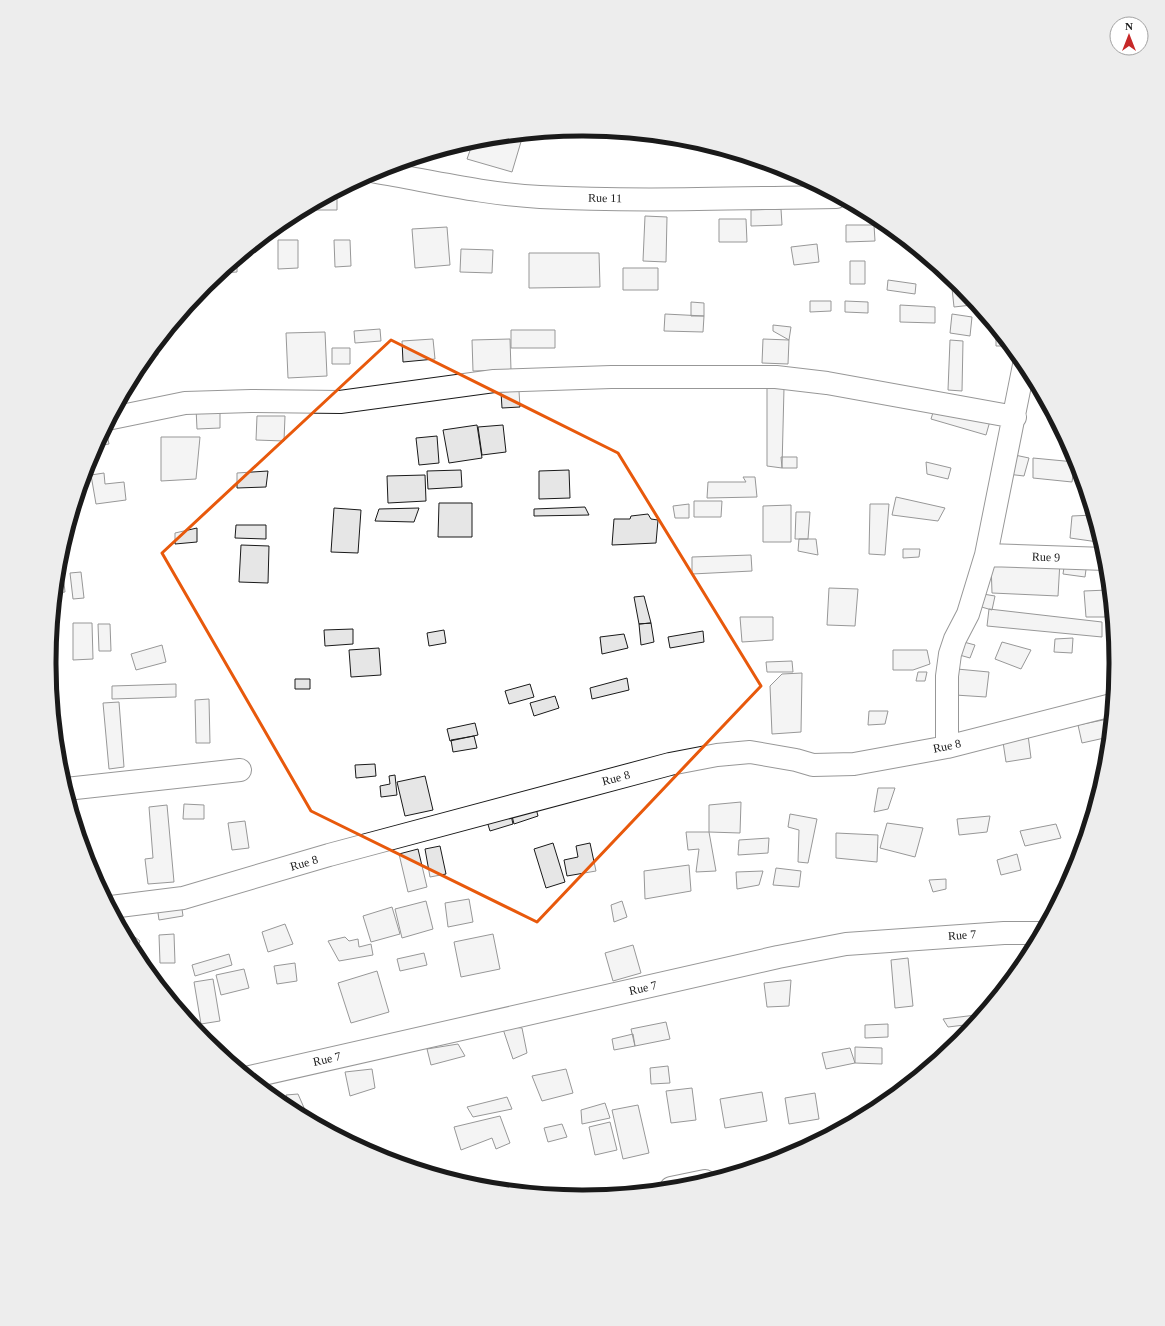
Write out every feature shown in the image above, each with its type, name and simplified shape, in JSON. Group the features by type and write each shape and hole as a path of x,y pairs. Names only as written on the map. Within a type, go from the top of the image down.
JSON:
{"street":[{"name":"Rue 11","path":"388,174 466,190 540,197 668,199 827,197"},
{"path":"947,747 947,676 950,654 955,639 968,614 986,555 1022,374"},
{"path":"117,417 185,403 250,401 340,402 494,381 611,377 768,377 827,383 1015,417"},
{"name":"Rue 9","path":"986,555 1099,559"},
{"name":"Rue 8","path":"119,905 183,898 329,855 684,761 717,755 750,752 813,764 854,764 947,747 1107,706"},
{"path":"71,788 240,770"},
{"name":"Rue 7","path":"256,1076 778,957 846,944 997,933 1034,933"}],"highlighted area":[{"path":"391,340 618,453 761,686 537,922 311,811 162,553"}],"building":[{"path":"521,140 512,172 467,159 471,149"},
{"path":"337,198 337,210 314,210"},
{"path":"781,209 782,225 751,226 751,210"},
{"path":"645,216 667,217 666,262 643,261"},
{"path":"719,219 746,219 747,242 719,242"},
{"path":"846,225 874,225 875,241 846,242"},
{"path":"447,227 450,265 415,268 412,229"},
{"path":"278,240 298,240 298,268 278,269"},
{"path":"334,240 350,240 351,266 335,267"},
{"path":"817,244 819,262 794,265 791,247"},
{"path":"461,249 493,250 492,273 460,272"},
{"path":"529,253 599,253 600,287 529,288"},
{"path":"850,261 865,261 865,284 850,284"},
{"path":"237,265 237,272 229,272"},
{"path":"623,268 658,268 658,290 623,290"},
{"path":"888,280 916,284 915,294 887,290"},
{"path":"952,288 968,305 954,307"},
{"path":"810,301 831,301 831,311 810,312"},
{"path":"845,301 868,302 868,313 845,312"},
{"path":"691,302 704,303 704,316 691,316"},
{"path":"900,305 935,307 935,323 900,322"},
{"path":"665,314 704,316 703,332 664,331"},
{"path":"952,314 972,317 970,336 950,333"},
{"path":"773,325 791,327 789,340 773,331"},
{"path":"380,329 381,341 355,343 354,331"},
{"path":"511,330 555,330 555,348 511,348"},
{"path":"325,332 327,376 288,378 286,333"},
{"path":"996,337 1003,346 996,346"},
{"path":"433,339 435,359 403,362 402,341"},
{"path":"510,339 511,370 473,371 472,340"},
{"path":"763,339 789,340 788,364 762,363"},
{"path":"950,340 963,341 962,391 948,390"},
{"path":"332,348 350,348 350,364 332,364"},
{"path":"767,388 784,388 782,468 767,466"},
{"path":"519,391 520,407 502,408 501,392"},
{"path":"935,406 990,421 986,435 931,419"},
{"path":"196,408 220,408 220,428 197,429"},
{"path":"257,416 285,416 284,441 256,440"},
{"path":"477,425 482,458 449,463 443,430"},
{"path":"503,425 506,452 482,455 478,427"},
{"path":"107,436 109,444 104,445"},
{"path":"437,436 439,463 419,465 416,438"},
{"path":"161,437 200,437 196,479 161,481"},
{"path":"1010,454 1029,458 1024,476 1007,474"},
{"path":"781,457 797,457 797,468 782,468"},
{"path":"1033,458 1069,461 1073,473 1072,482 1033,478"},
{"path":"926,462 951,468 948,479 927,474"},
{"path":"461,470 462,487 428,489 427,471"},
{"path":"569,470 570,498 539,499 539,471"},
{"path":"268,471 266,487 237,488 237,473"},
{"path":"104,473 105,484 124,482 126,500 96,504 91,475"},
{"path":"425,475 426,501 388,503 387,476"},
{"path":"743,477 755,477 757,497 707,498 708,482 746,482"},
{"path":"896,497 945,508 938,521 892,515"},
{"path":"694,501 722,501 721,517 694,517"},
{"path":"439,503 472,503 472,537 438,537"},
{"path":"689,504 689,518 675,518 673,506"},
{"path":"870,504 889,504 885,555 869,554"},
{"path":"791,505 791,542 763,542 763,506"},
{"path":"585,507 589,515 534,516 534,509"},
{"path":"334,508 361,510 358,553 331,552"},
{"path":"419,508 414,522 375,521 379,509"},
{"path":"796,512 810,512 808,539 795,539"},
{"path":"648,514 651,519 658,520 656,543 612,545 614,519 630,519 631,516"},
{"path":"1087,515 1095,542 1070,538 1072,516"},
{"path":"236,525 266,525 266,539 235,538"},
{"path":"197,528 197,542 175,544 175,533"},
{"path":"799,539 816,539 818,555 798,551"},
{"path":"241,545 269,546 268,583 239,582"},
{"path":"903,549 920,549 919,557 903,558"},
{"path":"751,555 752,571 692,574 692,557"},
{"path":"1060,561 1058,596 992,593 991,562"},
{"path":"1065,561 1087,562 1085,577 1063,574"},
{"path":"81,572 84,598 73,599 70,573"},
{"path":"63,577 65,592 61,592"},
{"path":"829,588 858,589 855,626 827,625"},
{"path":"1103,590 1106,610 1105,617 1086,617 1084,591"},
{"path":"983,594 995,596 992,610 978,606"},
{"path":"644,596 651,623 639,624 634,597"},
{"path":"989,609 1102,622 1102,637 987,626"},
{"path":"740,617 773,617 773,640 742,642"},
{"path":"73,623 92,623 93,659 73,660"},
{"path":"651,623 654,642 641,645 639,624"},
{"path":"98,624 110,624 111,651 99,651"},
{"path":"353,629 353,644 325,646 324,630"},
{"path":"444,630 446,643 429,646 427,633"},
{"path":"703,631 704,642 670,648 668,637"},
{"path":"624,634 628,648 602,654 600,637"},
{"path":"1073,638 1072,653 1054,652 1055,639"},
{"path":"960,641 975,645 970,658 956,654"},
{"path":"1002,642 1031,650 1021,669 995,659"},
{"path":"162,645 166,662 136,670 131,654"},
{"path":"1108,645 1108,645 1109,663 1108,668"},
{"path":"379,648 381,675 351,677 349,650"},
{"path":"893,650 927,650 930,664 913,670 893,670"},
{"path":"792,661 793,672 767,672 766,662"},
{"path":"957,669 989,672 986,697 955,695"},
{"path":"918,672 927,672 925,681 916,681"},
{"path":"802,673 801,732 772,734 770,686 782,674"},
{"path":"627,678 629,690 592,699 590,688"},
{"path":"295,679 310,679 310,689 295,689"},
{"path":"176,684 176,697 112,699 112,686"},
{"path":"530,684 534,697 509,704 505,691"},
{"path":"555,696 559,708 534,716 530,703"},
{"path":"209,699 210,743 196,743 195,700"},
{"path":"119,702 124,767 109,769 103,703"},
{"path":"869,711 888,711 885,724 868,725"},
{"path":"1105,720 1103,738 1082,743 1078,725"},
{"path":"475,723 478,735 450,741 447,729"},
{"path":"1028,735 1031,758 1006,762 1003,742"},
{"path":"474,736 477,748 453,752 451,740"},
{"path":"375,764 376,776 356,778 355,765"},
{"path":"395,775 397,795 381,797 380,786 390,784 389,776"},
{"path":"425,776 433,810 405,816 397,782"},
{"path":"878,788 895,788 888,809 874,812"},
{"path":"534,801 538,816 514,824 510,808"},
{"path":"741,802 740,833 709,832 709,805"},
{"path":"184,804 204,805 204,819 183,819"},
{"path":"167,805 174,882 148,884 145,859 153,858 149,807"},
{"path":"510,811 513,824 490,831 486,818"},
{"path":"790,814 817,819 808,863 798,862 799,830 788,827"},
{"path":"990,816 987,832 959,835 957,819"},
{"path":"245,821 249,848 232,850 228,823"},
{"path":"887,823 923,828 915,857 880,848"},
{"path":"1056,824 1061,838 1025,846 1020,831"},
{"path":"686,832 709,832 716,871 696,872 699,849 688,850"},
{"path":"836,833 878,835 877,862 836,858"},
{"path":"769,838 768,853 738,855 739,840"},
{"path":"553,843 565,882 546,888 534,849"},
{"path":"590,843 596,871 567,876 564,860 578,857 576,846"},
{"path":"440,846 446,874 430,877 425,849"},
{"path":"418,849 427,887 408,892 399,854"},
{"path":"1017,854 1021,870 1001,875 997,860"},
{"path":"689,865 691,891 645,899 644,871"},
{"path":"776,868 801,871 799,887 773,885"},
{"path":"763,871 759,885 737,889 736,872"},
{"path":"946,879 946,889 933,892 929,880"},
{"path":"469,899 473,922 448,927 445,903"},
{"path":"426,901 433,929 402,938 395,909"},
{"path":"622,901 627,917 614,922 611,905"},
{"path":"181,902 183,916 159,920 157,906"},
{"path":"392,907 400,934 371,942 363,916"},
{"path":"285,924 293,944 268,952 262,932"},
{"path":"174,934 175,963 160,963 159,935"},
{"path":"493,934 500,969 461,977 454,942"},
{"path":"132,935 140,941 138,945"},
{"path":"345,937 349,941 358,939 359,947 371,944 373,955 339,961 328,941"},
{"path":"633,945 641,973 613,981 605,953"},
{"path":"424,953 427,965 400,971 397,959"},
{"path":"229,954 232,965 195,976 192,965"},
{"path":"908,958 913,1006 895,1008 891,960"},
{"path":"295,963 297,981 277,984 274,966"},
{"path":"244,969 249,988 221,995 216,975"},
{"path":"377,971 389,1012 351,1023 338,983"},
{"path":"213,979 220,1021 201,1024 194,982"},
{"path":"791,980 789,1006 767,1007 764,983"},
{"path":"973,1015 964,1025 948,1027 943,1019"},
{"path":"666,1022 670,1039 635,1046 631,1029"},
{"path":"888,1024 888,1037 865,1038 865,1025"},
{"path":"502,1026 522,1028 527,1053 513,1059"},
{"path":"633,1034 635,1046 614,1050 612,1039"},
{"path":"458,1044 465,1056 431,1065 427,1049"},
{"path":"855,1047 882,1048 882,1064 855,1063"},
{"path":"850,1048 855,1063 826,1069 822,1053"},
{"path":"668,1066 670,1083 651,1084 650,1068"},
{"path":"372,1069 375,1088 350,1096 345,1072"},
{"path":"566,1069 573,1093 542,1101 532,1076"},
{"path":"692,1088 696,1120 671,1123 666,1091"},
{"path":"762,1092 767,1121 725,1128 720,1099"},
{"path":"815,1093 819,1119 789,1124 785,1098"},
{"path":"298,1094 305,1110 287,1099 286,1095"},
{"path":"507,1097 512,1109 473,1117 467,1107"},
{"path":"605,1103 610,1118 582,1124 581,1110"},
{"path":"638,1105 649,1153 623,1159 612,1110"},
{"path":"500,1116 510,1143 496,1149 492,1138 461,1150 454,1127"},
{"path":"610,1122 617,1150 595,1155 589,1127"},
{"path":"562,1124 567,1137 548,1142 544,1128"}]}
